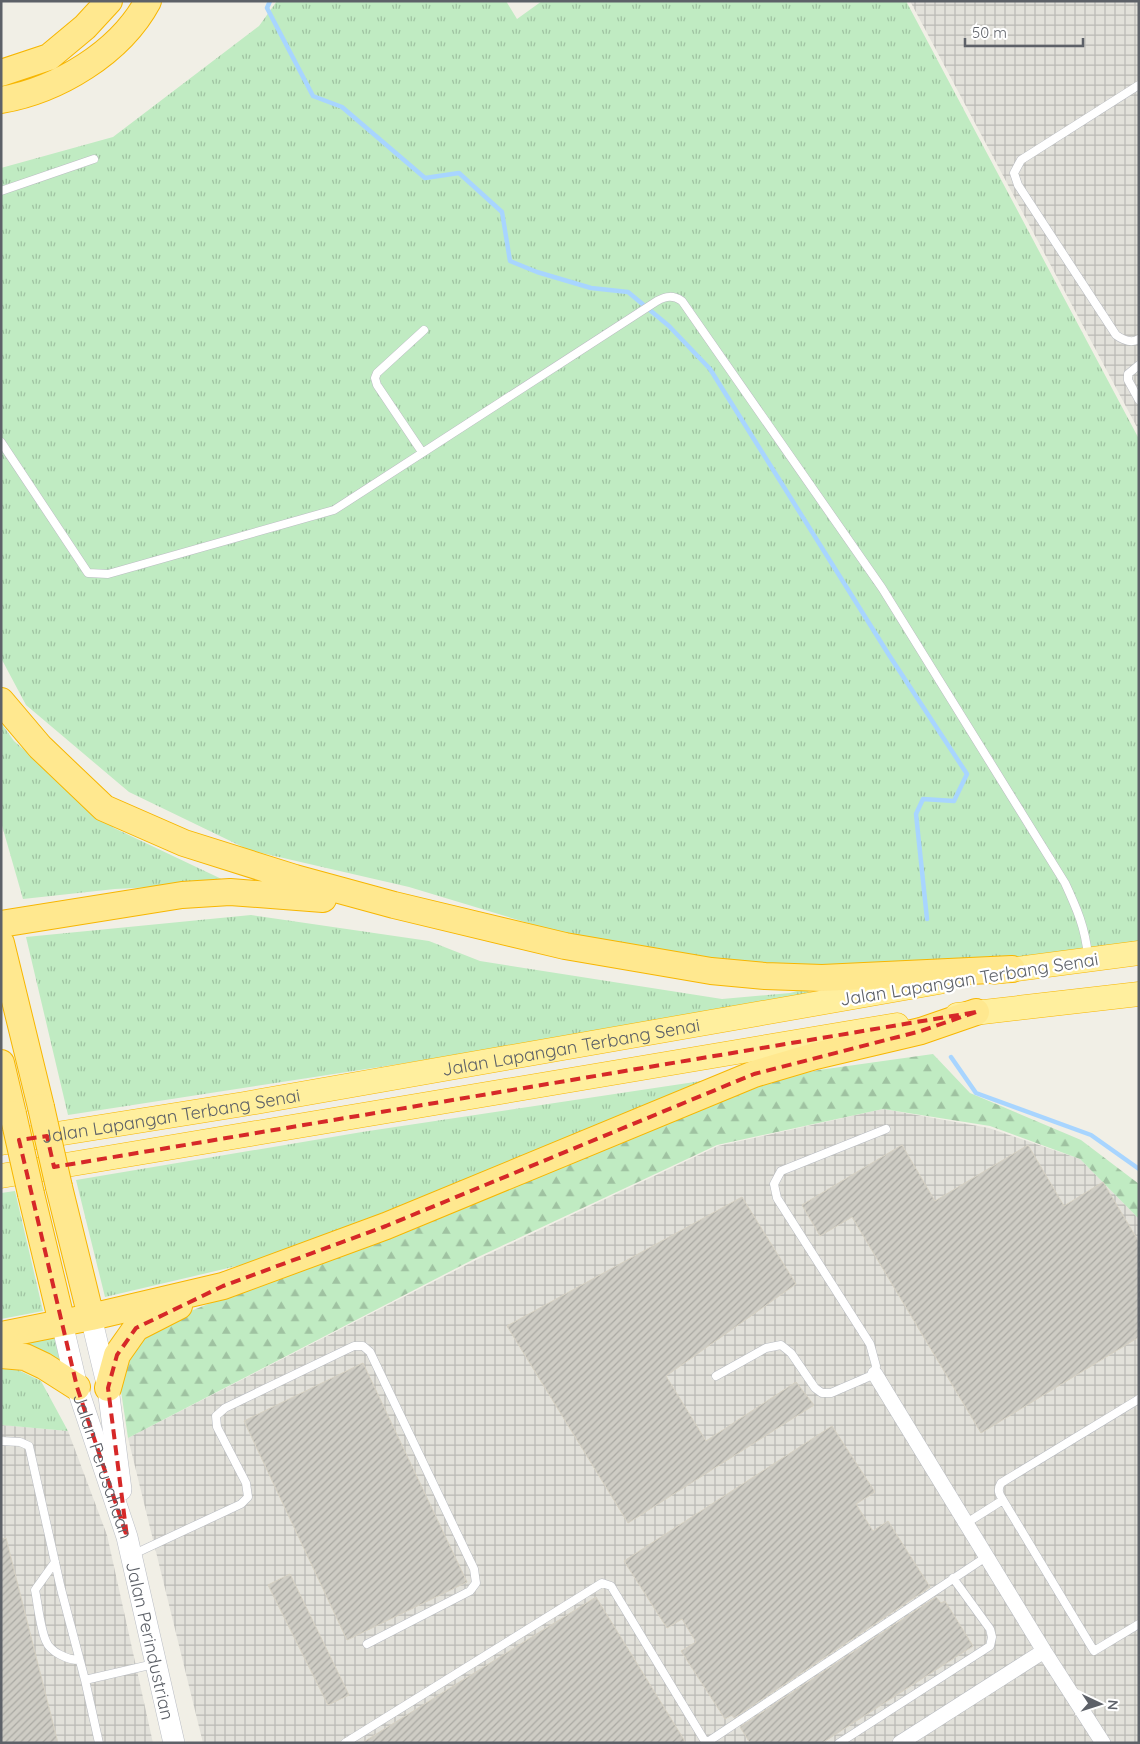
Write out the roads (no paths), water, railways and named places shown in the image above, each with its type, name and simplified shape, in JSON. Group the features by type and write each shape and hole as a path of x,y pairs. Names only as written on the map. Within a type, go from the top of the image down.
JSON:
{"highway":[{"path":"1,73 49,57 85,27 109,1"},
{"path":"1,100 19,97 70,76 108,50 131,26 148,1"},
{"path":"1,701 40,747 104,808 184,844 295,878 394,905 565,946 711,971 764,976 822,978 1012,969"},
{"path":"1,924 182,895 230,892 394,905"},
{"path":"1,943 91,1317"},
{"name":"Jalan Lapangan Terbang Senai","path":"1,1143 254,1102 1012,969 1139,953"},
{"name":"Jalan Lapangan Terbang Senai","path":"1,1176 976,1012 1139,994"},
{"path":"108,1388 117,1355 136,1328 223,1286 386,1226 754,1074 815,1056 921,1031 976,1012"},
{"path":"1,1063 62,1323"},
{"path":"1,1335 91,1317 223,1286"},
{"path":"1,1355 31,1360 77,1387"}],"main road":[{"name":"Jalan Perusahaan","path":"91,1317 108,1388 129,1546"},
{"name":"Jalan Perusahaan","path":"62,1323 77,1387 129,1546"},
{"name":"Jalan Perindustrian","path":"129,1546 174,1743"}],"street":[{"path":"875,1374 1044,1652 1103,1743"},
{"path":"900,1743 1044,1652"}],"lane":[{"path":"1139,85 1021,160 1014,173 1018,186 1116,335 1124,341 1136,341 1139,339"},
{"path":"1,191 94,159"},
{"path":"1,442 88,573 108,574 334,510 657,301 669,296 682,301 882,588 1065,883 1086,934 1089,959"},
{"path":"422,452 377,385 375,378 377,373 424,330"},
{"path":"1139,364 1128,374 1128,380 1139,400"},
{"path":"716,1376 766,1348 781,1345 791,1352 815,1388 822,1393 831,1393 875,1374 876,1366 870,1344 777,1198 774,1184 781,1171 886,1129"},
{"path":"129,1546 241,1504 248,1497 246,1483 217,1427 216,1416 226,1408 354,1346 362,1346 370,1352 474,1569 476,1583 470,1591 367,1644"},
{"path":"1139,1399 1000,1483 998,1488 998,1493 1094,1651 1139,1624"},
{"path":"1,1441 20,1442 29,1446 55,1562 85,1680 98,1743"},
{"path":"966,1524 1003,1500"},
{"path":"345,1743 602,1583 611,1586 706,1743 986,1557"},
{"path":"55,1562 35,1590 46,1643 60,1654 72,1660 79,1660"},
{"path":"838,1743 990,1646 992,1636 990,1629 953,1578"},
{"path":"85,1680 156,1663"}],"waterway":[{"path":"270,1 267,8 313,96 342,107 425,178 459,173 502,212 510,261 537,272 591,288 628,292 669,326 710,369 889,655 967,774 954,801 923,799 916,814 927,919"},
{"path":"951,1057 976,1093 1091,1135 1139,1169"}]}
